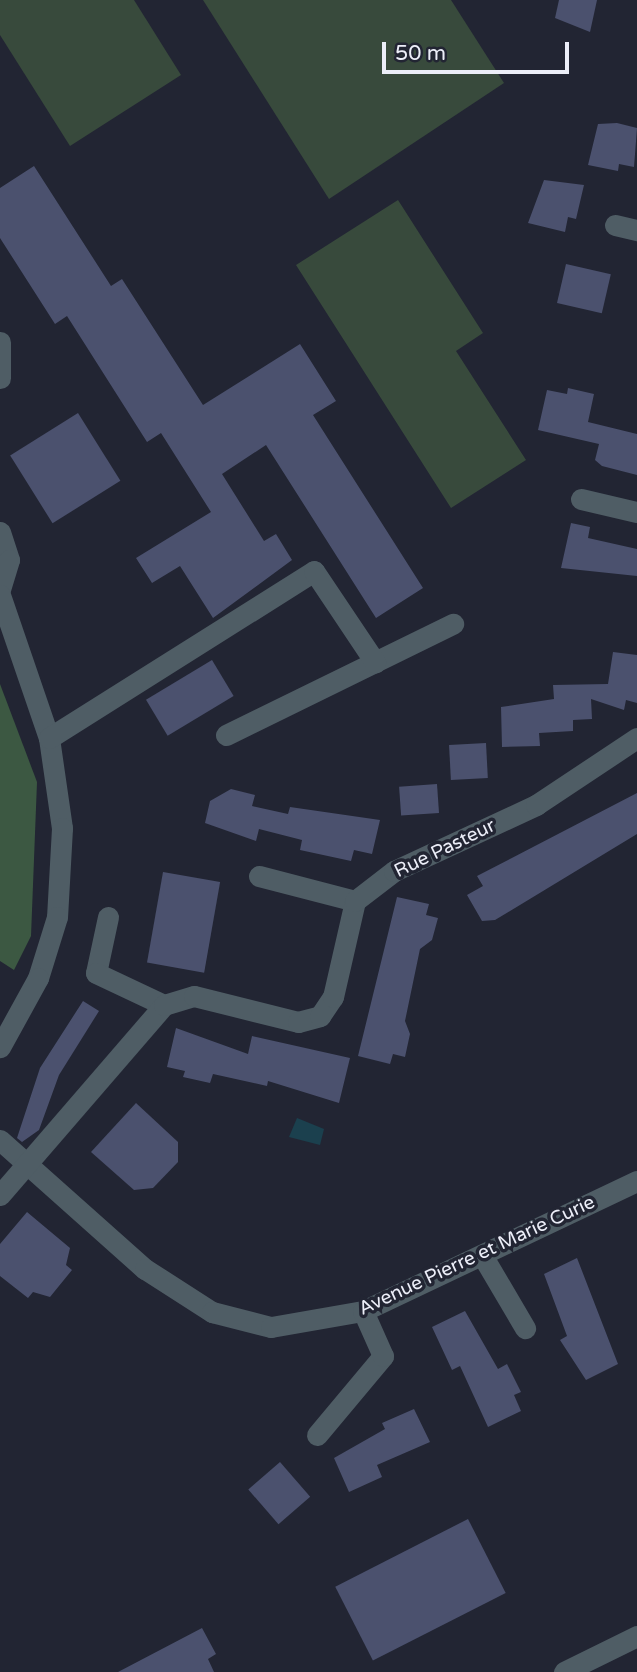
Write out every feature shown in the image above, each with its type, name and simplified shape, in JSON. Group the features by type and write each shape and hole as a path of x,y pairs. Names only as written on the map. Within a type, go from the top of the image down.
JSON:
{"street":[{"path":"615,225 637,230"},
{"path":"0,342 0,378"},
{"path":"581,499 637,512"},
{"path":"0,532 9,560 0,589"},
{"path":"49,738 314,571 375,662"},
{"path":"0,595 49,738 62,828 57,917 38,978 0,1047"},
{"path":"226,734 453,624"},
{"name":"Rue Pasteur","path":"355,901 394,871 536,805 637,738"},
{"path":"0,1195 164,1005 194,996 298,1022 320,1016 333,997 355,901 259,876"},
{"path":"108,917 96,974 164,1005"},
{"name":"Avenue Pierre et Marie Curie","path":"0,1140 25,1166 145,1269 212,1312 271,1327 363,1311 637,1181"},
{"path":"482,1255 526,1328"},
{"path":"317,1435 383,1356 363,1311"},
{"path":"564,1672 637,1636"}],"green space":[{"path":"0,0 134,0 181,75 70,146 0,35"},
{"path":"203,0 451,0 504,83 329,199"},
{"path":"398,200 483,333 456,351 526,460 451,508 296,265"},
{"path":"0,684 37,782 31,936 14,970 0,961"}],"water":[{"path":"297,1118 324,1129 320,1145 289,1137"}],"building":[{"path":"559,0 597,0 590,32 555,18"},
{"path":"617,123 637,128 634,167 619,164 618,171 588,165 598,124"},
{"path":"34,166 111,286 122,279 203,405 300,344 336,401 313,415 423,588 376,618 266,445 222,474 264,541 276,534 292,560 213,618 180,566 152,583 136,558 211,512 161,433 147,442 67,316 55,324 0,238 0,188"},
{"path":"544,180 584,185 576,219 568,217 565,232 528,223"},
{"path":"566,264 611,274 602,313 557,303"},
{"path":"568,388 594,394 588,422 637,434 637,475 602,466 595,460 599,444 538,430 547,390 567,394"},
{"path":"78,413 120,481 53,523 10,455"},
{"path":"571,523 590,527 588,538 637,549 637,576 561,568"},
{"path":"613,652 637,655 637,703 626,700 624,710 591,699 592,719 573,720 573,731 539,733 540,746 502,747 501,707 554,699 553,685 608,684"},
{"path":"212,660 234,696 168,736 146,700"},
{"path":"486,743 488,778 451,780 449,745"},
{"path":"437,784 439,813 401,816 399,787"},
{"path":"231,789 255,795 252,806 288,814 290,807 380,820 372,854 354,850 351,861 300,850 302,840 259,829 256,841 205,823 210,801"},
{"path":"637,793 637,834 495,920 482,921 467,895 483,886 477,876"},
{"path":"163,872 220,882 204,973 147,963"},
{"path":"397,897 429,904 426,915 438,918 432,940 420,949 405,1021 410,1034 405,1057 393,1054 390,1064 358,1056"},
{"path":"83,1001 99,1011 59,1075 39,1130 22,1142 17,1138 40,1068"},
{"path":"176,1028 248,1054 252,1036 350,1058 339,1103 268,1081 267,1086 213,1074 210,1083 183,1077 185,1071 167,1067"},
{"path":"136,1103 178,1142 178,1162 153,1188 134,1190 91,1152"},
{"path":"27,1212 70,1248 66,1265 72,1270 50,1297 33,1292 28,1298 0,1276 0,1244"},
{"path":"577,1258 618,1364 586,1380 560,1340 567,1336 544,1274"},
{"path":"465,1311 498,1369 507,1364 521,1392 514,1395 521,1411 488,1427 460,1366 452,1370 432,1327"},
{"path":"414,1409 430,1442 377,1465 382,1477 349,1492 334,1458 385,1429 382,1423"},
{"path":"280,1462 310,1497 278,1524 248,1490"},
{"path":"468,1519 506,1593 373,1661 335,1587"},
{"path":"202,1628 216,1654 208,1659 214,1672 118,1672"}]}
